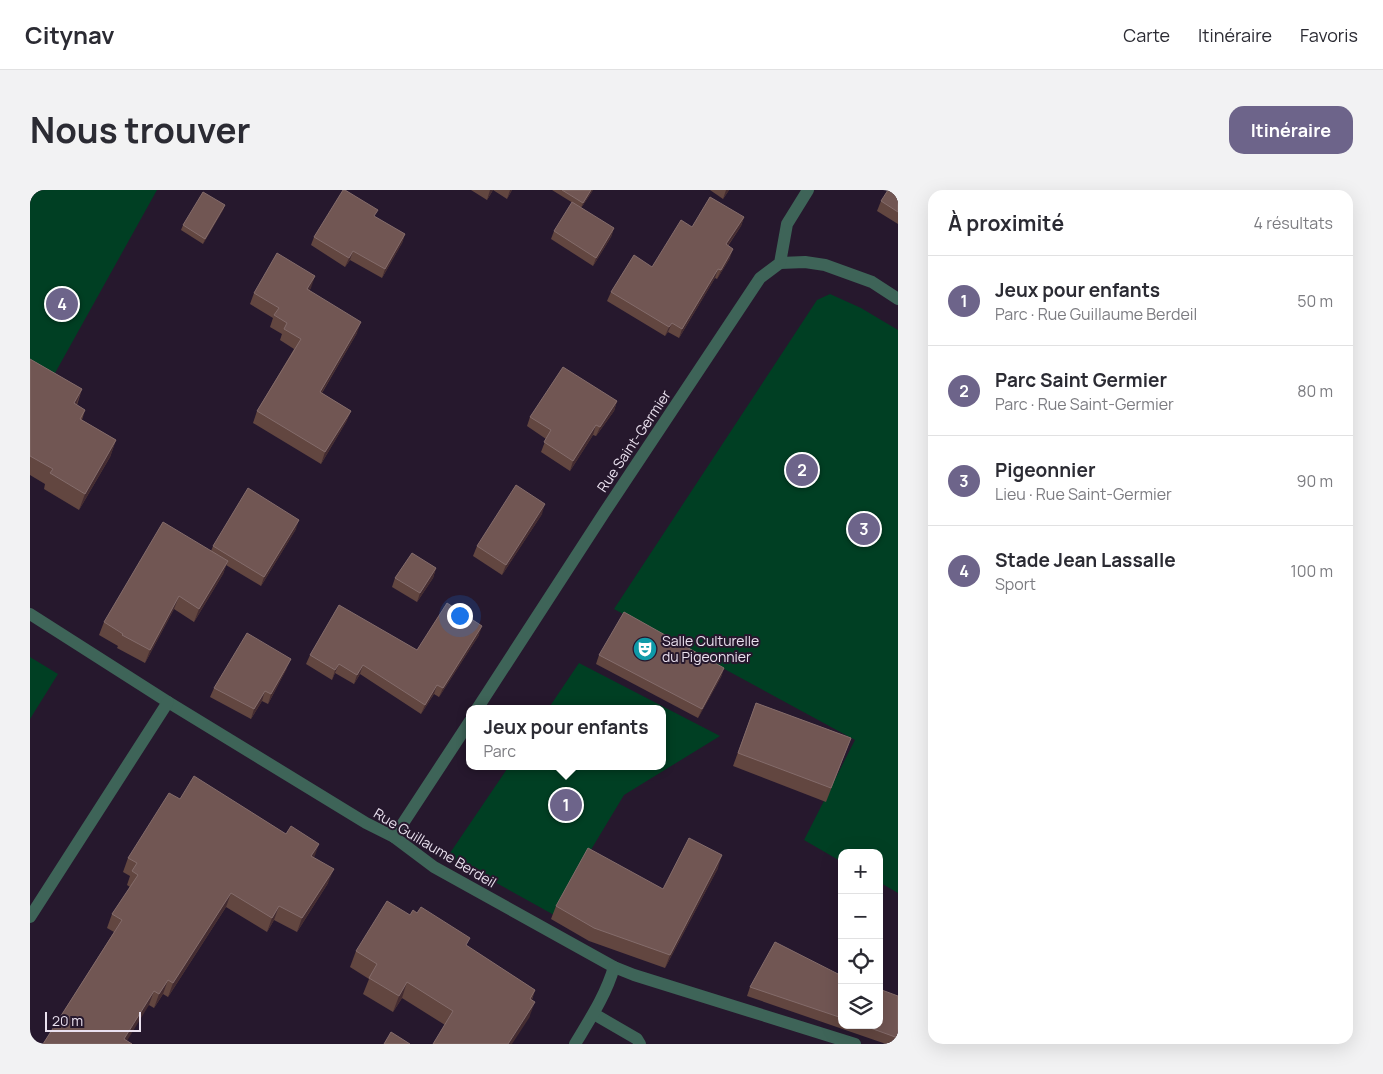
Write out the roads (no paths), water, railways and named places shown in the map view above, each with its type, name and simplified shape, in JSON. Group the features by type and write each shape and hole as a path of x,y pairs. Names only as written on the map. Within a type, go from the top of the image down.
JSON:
{"street":[{"path":"808,190 787,224 780,263 805,262 824,266 872,282 898,299"},
{"name":"Rue Saint-Germier","path":"480,705 760,278 780,263"},
{"name":"Rue Guillaume Berdeil","path":"30,614 168,702 366,823 394,837 434,866 614,968 634,976 855,1044"},
{"path":"30,917 168,702"},
{"path":"394,837 466,727"},
{"path":"575,1044 594,1014 614,968"},
{"path":"594,1014 637,1039 640,1044"}],"place":[{"name":"Stade Jean Lassalle","path":"62,304"},
{"name":"Parc Saint Germier","path":"802,470"},
{"name":"Pigeonnier","path":"864,529"},
{"name":"Salle Culturelle du Pigeonnier","path":"645,649"},
{"name":"Jeux pour enfants","path":"566,805"}]}
